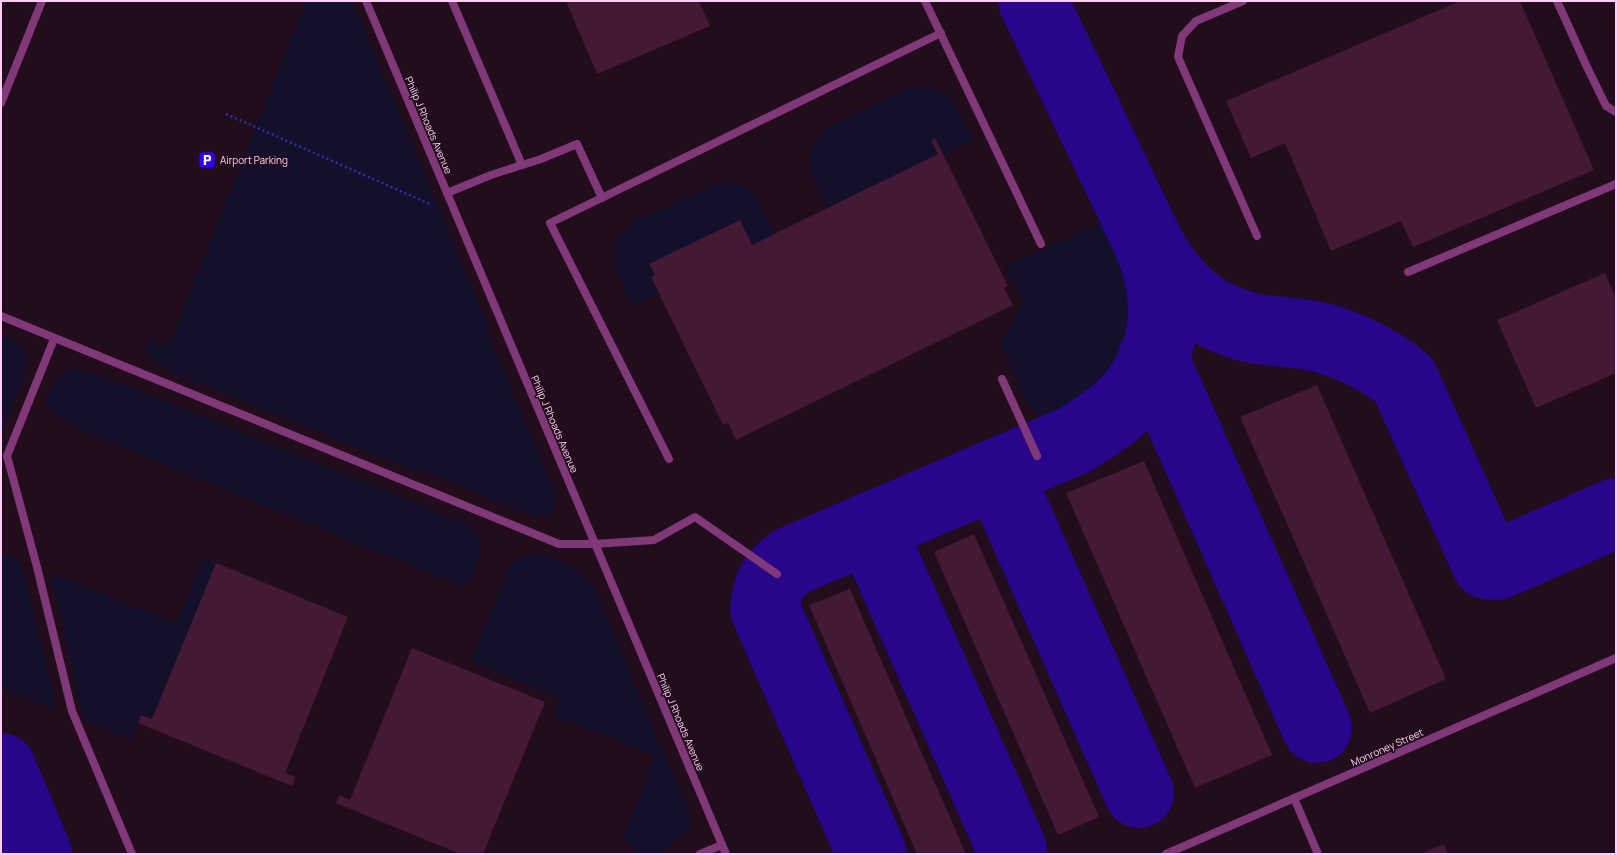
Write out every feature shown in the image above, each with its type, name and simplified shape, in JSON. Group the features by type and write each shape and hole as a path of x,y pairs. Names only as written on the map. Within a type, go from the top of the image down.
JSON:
{"lane":[{"path":"1,104 42,1"},
{"name":"Philip J Rhoads Avenue","path":"366,1 726,854"},
{"path":"452,1 522,165"},
{"path":"925,1 1041,244"},
{"path":"1242,1 1196,21 1182,36 1178,57 1257,236"},
{"path":"1557,1 1606,106 1616,112"},
{"path":"669,460 550,223 941,33"},
{"path":"447,193 491,175 541,159 577,144 602,198"},
{"path":"1408,272 1616,184"},
{"path":"1,316 54,339 559,544 595,544 654,540 695,517 777,574"},
{"path":"54,339 7,456 37,567 72,711 132,854"},
{"path":"1002,379 1037,456"},
{"name":"Monroney Street","path":"1166,854 1616,658"},
{"path":"1294,798 1318,854"},
{"path":"700,854 722,845"}],"path":[{"path":"226,114 457,216"}],"shaded area":[{"path":"306,1 352,1 489,329 486,331 556,494 556,504 552,512 545,516 535,517 419,469 417,472 168,370 169,367 153,360 148,354 147,344 149,337 151,337 159,348 170,342"},
{"path":"913,86 914,89 929,87 937,89 949,100 952,99 973,140 943,154 935,138 931,140 938,154 828,208 809,169 812,167 812,147 816,140 824,133 823,129"},
{"path":"717,182 719,184 730,182 742,185 753,196 756,195 775,234 752,245 739,220 649,264 655,275 651,277 658,293 633,305 613,265 616,264 614,253 617,240 628,229 627,225"},
{"path":"1106,221 1133,280 1138,310 1138,320 1134,339 1122,366 1108,384 1087,403 1075,411 1062,416 1049,417 1038,414 1028,404 1000,342 1022,305 1022,299 1005,266"},
{"path":"1,334 13,340 21,347 25,356 26,370 1,435"},
{"path":"75,368 90,371 464,522 478,535 480,543 479,558 469,583 467,586 462,586 88,433 49,411 47,406 48,396 52,385 64,372"},
{"path":"1,553 20,561 53,693 53,708 1,687"},
{"path":"536,553 554,558 570,566 590,584 596,592 690,815 691,821 689,827 659,854 635,854 637,848 622,842 653,763 653,755 554,715 561,698 471,661 508,569 520,558"},
{"path":"204,557 216,563 152,719 141,715 131,739 83,720 51,573 176,623"}],"building":[{"path":"566,1 699,1 710,26 597,74"},
{"path":"1460,1 1520,1 1594,170 1413,247 1401,221 1331,251 1285,143 1251,158 1226,101"},
{"path":"935,138 1008,286 1004,288 1013,305 736,440 728,423 723,425 651,277 655,275 649,264 740,220 752,245 938,154 931,140"},
{"path":"1605,273 1616,298 1616,373 1536,408 1497,320"},
{"path":"1317,385 1446,679 1370,713 1240,417"},
{"path":"1144,461 1272,755 1195,788 1066,493"},
{"path":"974,534 1099,817 1058,835 934,552"},
{"path":"216,563 348,617 285,773 296,777 292,786 138,723 141,715 152,719"},
{"path":"850,589 966,854 917,854 809,605"},
{"path":"412,648 545,702 483,854 460,854 336,803 339,795 350,800"},
{"path":"1444,844 1448,854 1420,854"}],"taxiway":[{"path":"1033,1 1150,246 1169,275 1179,287 1202,307 1231,322 1255,329 1295,333 1329,340 1370,357 1404,380 1487,564 1497,565 1616,513"},
{"path":"872,854 765,609 769,587 780,571 792,561 1075,440 1116,412 1128,400 1141,383 1151,365 1158,346 1162,326 1163,307 1157,266 1150,246"},
{"path":"1153,357 1317,728"},
{"path":"998,473 1139,793"},
{"path":"870,527 1012,849"},
{"path":"1,768 37,854"}],"place":[{"name":"Airport Parking","path":"207,160"}]}
